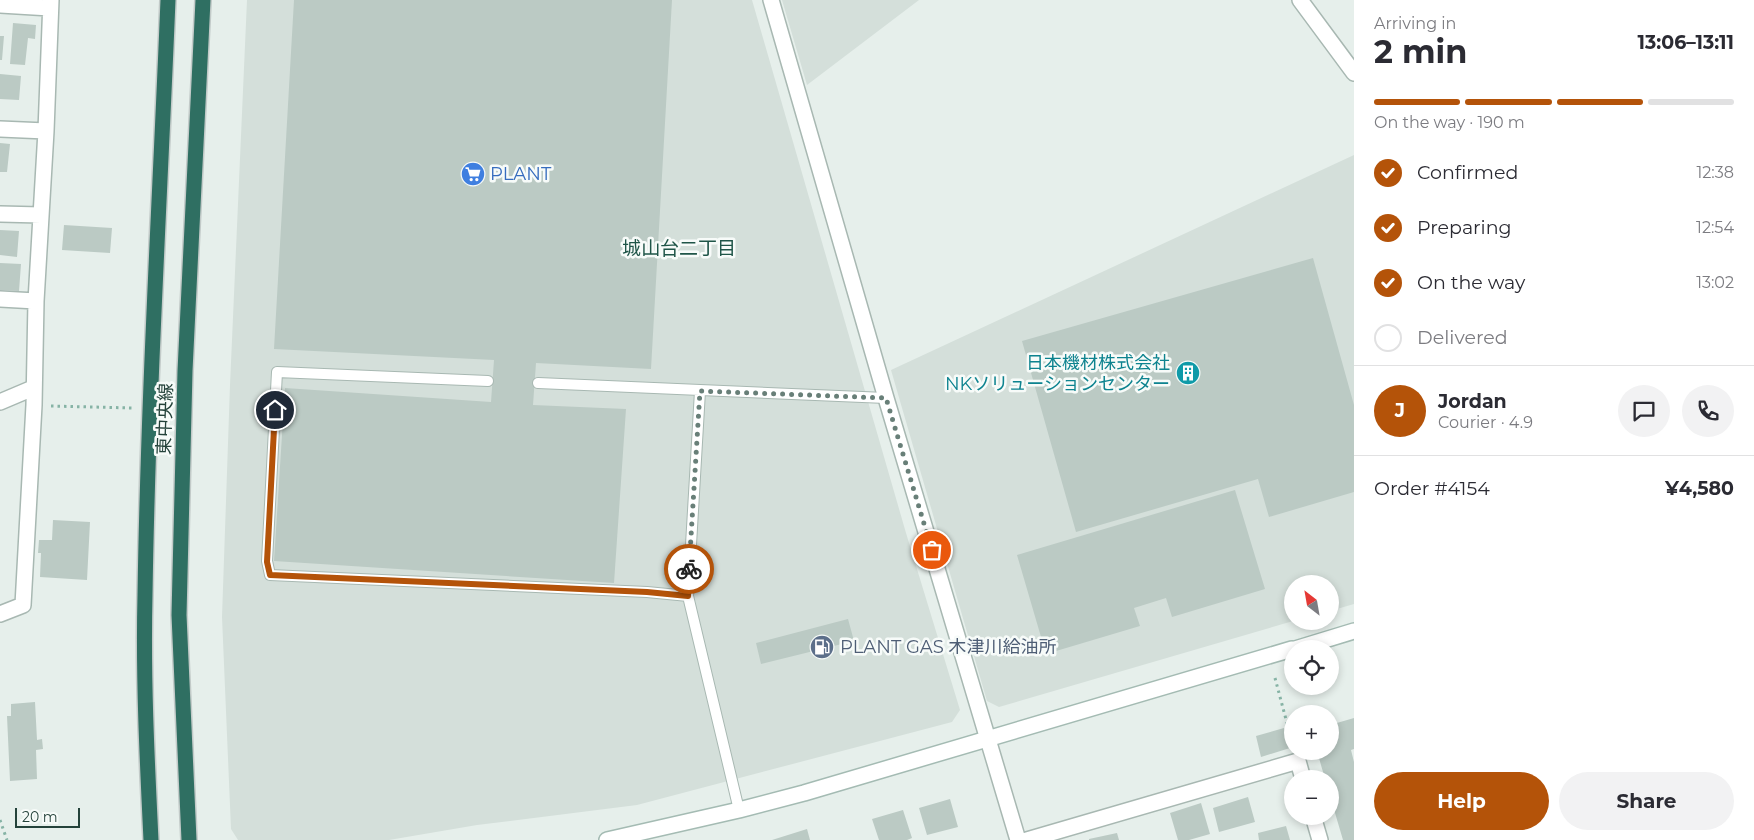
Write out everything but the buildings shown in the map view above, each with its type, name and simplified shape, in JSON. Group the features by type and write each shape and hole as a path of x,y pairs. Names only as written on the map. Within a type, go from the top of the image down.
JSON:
{"highway":[{"name":"東中央線","path":"151,840 146,727 145,596 150,408 168,0"},
{"name":"東中央線","path":"189,840 179,615 185,372 203,0"}],"street":[{"path":"771,0 886,398 1018,840"},
{"path":"1300,0 1354,73"},
{"path":"0,5 50,4 46,131 36,300 34,405 22,605 0,614"},
{"path":"0,129 46,131"},
{"path":"0,214 41,215"},
{"path":"0,299 36,300"},
{"path":"0,402 34,388"},
{"path":"1324,640 1354,631"},
{"path":"607,840 739,810 1284,652"},
{"path":"1027,840 1298,761 1300,770"},
{"path":"1316,825 1320,840"}],"lane":[{"path":"488,381 278,372 267,562 270,575 688,596"},
{"path":"538,384 886,398"},
{"path":"700,391 688,596 739,810"}],"path":[{"path":"34,405 150,408"},
{"path":"1275,678 1284,712"},
{"path":"0,820 7,840"}],"shaded area":[{"path":"247,0 752,0 906,533 960,710 952,722 637,805 477,825 389,840 238,840 231,829 222,617"},
{"path":"782,0 919,0 807,85"},
{"path":"1354,155 1354,604 1339,608 1339,575 1284,575 1284,624 999,707 987,701 891,370"}],"way so far":[{"path":"689,569 700,391 886,398 932,550"}],"place":[{"name":"PLANT","path":"473,174"},
{"name":"日本機材株式会社 NKソリューションセンター","path":"1188,373"},
{"name":"PLANT GAS 木津川給油所","path":"822,647"}],"district":[{"name":"城山台二丁目","path":"679,248"}],"route":[{"path":"275,410 267,562 270,575 647,592 688,596 689,569"}]}
